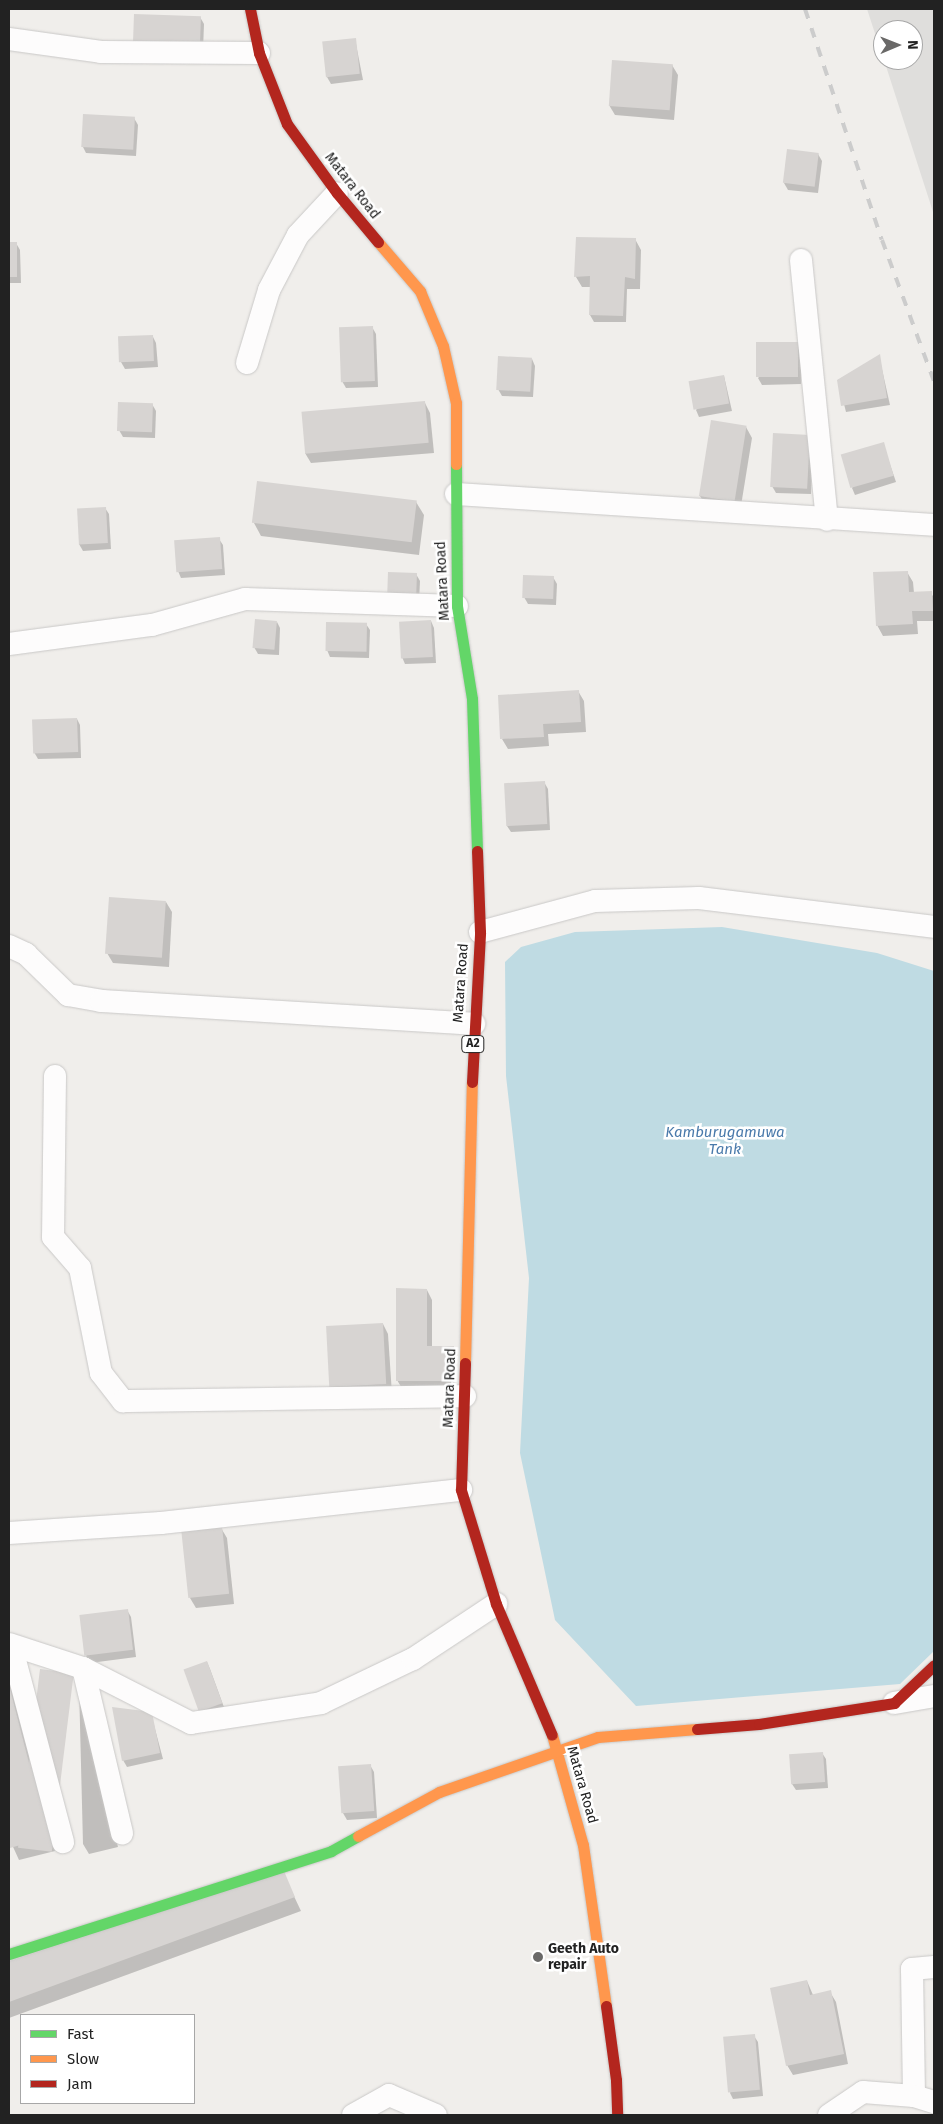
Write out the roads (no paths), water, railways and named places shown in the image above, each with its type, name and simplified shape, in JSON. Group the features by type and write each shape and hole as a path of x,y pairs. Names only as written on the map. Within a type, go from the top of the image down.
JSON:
{"main road":[{"name":"Matara Road","path":"250,9 259,53 287,124 337,193 420,291 443,346 456,403 457,606 472,699 480,932 474,1024 461,1490 496,1604 558,1750 583,1845 616,2080 617,2115"},
{"path":"9,1954 331,1851 439,1792 598,1737 759,1724 894,1703 934,1665"}],"street":[{"path":"9,39 101,52 259,53"},
{"path":"247,363 269,290 298,235 337,193"},
{"path":"801,260 827,520"},
{"path":"456,494 827,520 934,525"},
{"path":"9,644 152,625 245,599 457,606"},
{"path":"480,932 596,901 699,898 934,927"},
{"path":"9,946 26,954 68,995 101,1001 474,1024"},
{"path":"55,1076 53,1237 80,1268 101,1373 123,1401 465,1396"},
{"path":"9,1533 161,1523 461,1490"},
{"path":"10,1645 83,1668 191,1723 321,1703 413,1659 496,1604"},
{"path":"10,1645 63,1842"},
{"path":"83,1668 122,1833"},
{"path":"894,1703 934,1696"},
{"path":"829,2115 864,2092 924,2099 912,1969 934,1967"},
{"path":"353,2115 389,2095 436,2115"}],"water":[{"name":"Kamburugamuwa Tank","path":"722,927 877,953 934,971 934,1651 900,1684 636,1706 555,1620 520,1453 529,1278 506,1076 505,962 521,947 575,932"}],"railway":[{"path":"805,9 882,240 934,381"}],"place":[{"name":"Geeth Auto repair","path":"538,1957"}]}
